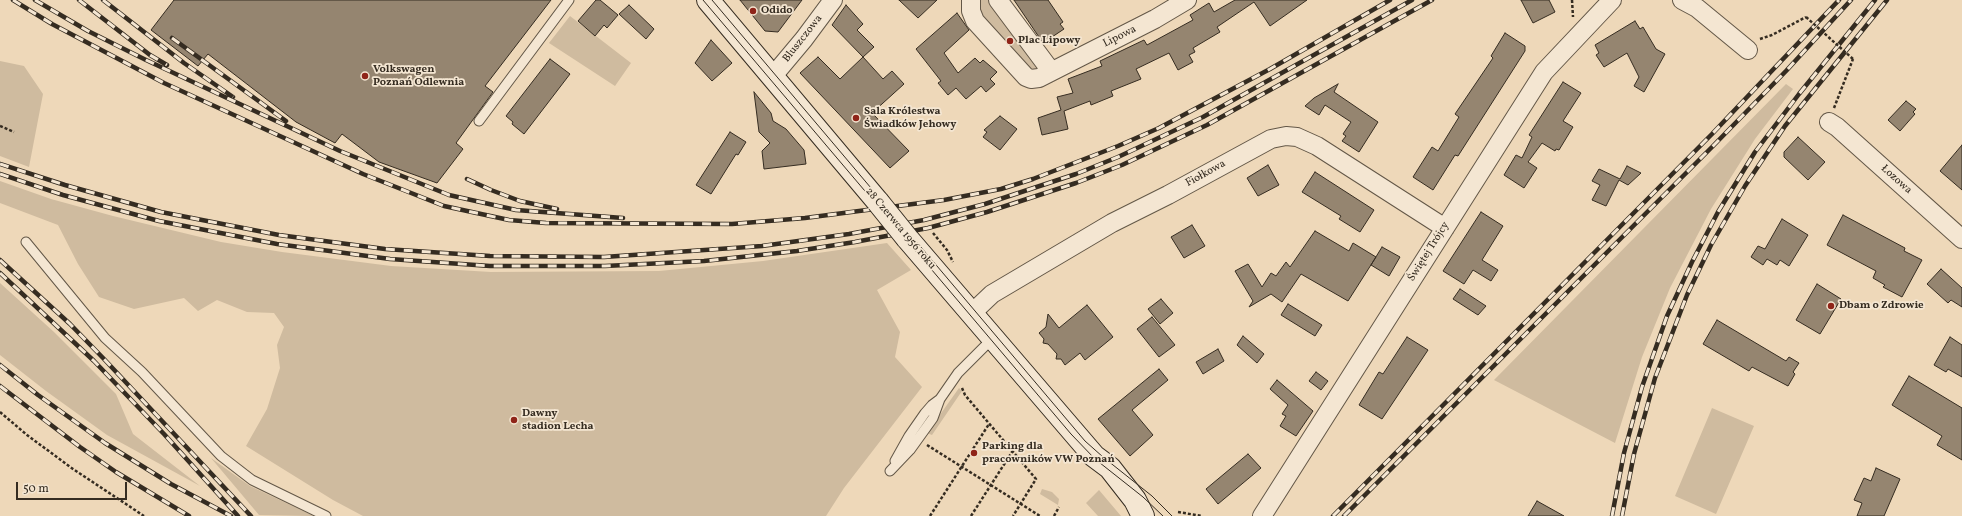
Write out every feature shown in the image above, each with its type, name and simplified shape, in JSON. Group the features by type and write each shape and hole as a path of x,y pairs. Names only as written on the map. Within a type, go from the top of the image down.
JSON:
{"street":[{"name":"28 Czerwca 1956 roku","path":"708,0 907,238 1094,456 1110,468 1135,500 1143,516"},
{"name":"Bluszczowa","path":"773,76 804,39 833,0"},
{"path":"972,0 971,11 975,21 1026,77 1032,79 1039,78 1051,71 998,0"},
{"name":"Lipowa","path":"1051,71 1155,19 1187,0"},
{"name":"Świętej Trójcy","path":"1262,516 1544,72 1612,0"},
{"path":"1682,0 1696,8 1748,50"},
{"name":"Łozowa","path":"1829,122 1838,127 1962,239"},
{"name":"Fiołkowa","path":"972,313 992,294 1112,223 1168,195 1270,139 1286,136 1297,137 1317,146 1445,228"},
{"name":"28 Czerwca 1956 roku","path":"1094,456 1101,477 1127,508 1136,516"}],"lane":[{"path":"478,121 569,0"},
{"path":"26,242 105,338 142,372 221,456 252,480 326,516"},
{"path":"940,399 932,405 910,434 890,471 918,439 933,418 940,399 958,373 993,338"}],"path":[{"path":"1772,35 1806,17 1854,59 1840,94"},
{"path":"0,126 14,132"},
{"path":"933,233 947,250"},
{"path":"962,387 965,395 1036,480 1012,516"},
{"path":"0,412 27,435 73,469 144,516"},
{"path":"930,516 989,424"},
{"path":"918,439 1040,516"},
{"path":"972,516 1012,452"},
{"path":"1054,516 1059,507"},
{"path":"1178,512 1202,516"}],"shaded area":[{"name":"Plac Lipowy","path":"980,0 993,0 1038,67 1034,72 1030,72 981,23 977,3"},
{"path":"570,16 631,63 615,86 549,43"},
{"path":"0,61 24,66 43,94 29,167 0,156"},
{"path":"1786,84 1793,89 1755,139 1711,209 1670,288 1642,357 1615,443 1494,380"},
{"path":"0,181 51,199 113,216 221,242 282,252 391,266 491,272 659,271 763,261 887,243 911,270 877,290 900,332 895,357 922,387 844,488 826,516 363,516 333,500 246,446 267,409 280,368 277,345 284,327 274,313 247,312 217,300 198,311 184,298 134,309 99,297 78,264 58,225 0,203"},
{"path":"0,283 54,332 116,394 133,434 200,486 107,435 46,391 0,355"},
{"path":"959,388 962,391 932,435 927,433"},
{"path":"1712,408 1754,426 1716,514 1675,496"},
{"path":"211,458 250,486 314,516 259,515"},
{"path":"1042,489 1052,492 1059,499 1058,505 1040,494"},
{"path":"1099,490 1121,516 1098,516 1086,503"}],"building":[{"name":"Volkswagen Poznań Odlewnia","path":"174,0 551,0 485,86 493,92 456,143 463,149 437,183 379,162 342,134 335,143 296,122 208,54 198,66 151,30"},
{"path":"596,0 600,0 618,15 607,28 604,25 595,36 578,21"},
{"path":"740,0 802,0 778,32 765,31"},
{"path":"899,0 937,0 918,18"},
{"path":"1014,0 1048,0 1063,22 1060,24 1064,29 1043,43"},
{"path":"1235,0 1307,0 1270,26 1254,2 1217,27 1220,32 1193,48 1195,52 1189,55 1193,62 1178,70 1169,53 1136,69 1141,79 1111,91 1113,96 1091,105 1090,101 1064,111 1068,129 1042,135 1038,118 1061,110 1057,97 1073,93 1068,79 1102,66 1100,61 1144,40 1147,45 1193,20 1190,15 1209,3 1214,12"},
{"path":"1521,0 1549,0 1555,12 1533,23"},
{"path":"629,5 654,29 646,39 619,14"},
{"path":"846,5 863,24 857,30 874,47 863,57 832,25"},
{"path":"957,13 969,30 944,53 958,73 975,58 980,63 983,60 997,72 990,79 995,84 986,92 981,86 966,99 956,88 948,95 938,83 941,81 916,49"},
{"path":"1635,21 1640,29 1643,27 1656,49 1665,54 1644,92 1634,86 1639,77 1627,53 1604,67 1596,55 1599,53 1595,45"},
{"path":"1505,33 1525,46 1525,51 1458,156 1455,155 1433,190 1413,177 1432,147 1438,151 1459,117 1455,114 1493,58 1491,56"},
{"path":"711,40 732,63 712,81 695,63"},
{"path":"818,57 840,79 863,57 883,79 892,71 904,84 872,113 909,151 890,168 800,73"},
{"path":"550,59 570,74 524,134 512,124 513,122 506,116"},
{"path":"1563,82 1581,93 1563,121 1573,127 1559,150 1556,149 1555,151 1542,143 1528,162 1537,168 1524,188 1504,175 1516,155 1522,158 1532,137 1529,135"},
{"path":"1338,84 1334,92 1378,122 1359,152 1342,141 1346,136 1343,134 1351,122 1325,105 1319,115 1305,106 1314,98"},
{"path":"754,92 771,113 773,121 786,129 804,150 806,164 764,169 762,151 770,143 759,132"},
{"path":"1906,101 1916,109 1913,112 1915,114 1900,131 1888,120"},
{"path":"1000,116 1017,129 1000,150 983,137 987,132 984,130"},
{"path":"730,132 746,142 738,155 736,154 711,194 696,185"},
{"path":"1798,137 1825,162 1808,180 1784,157 1784,152"},
{"path":"1962,145 1962,190 1940,171"},
{"path":"1268,165 1279,185 1258,196 1247,178"},
{"path":"1627,166 1641,173 1628,185 1619,180 1606,206 1592,200 1600,185 1592,181 1599,169 1620,179"},
{"path":"1315,172 1374,210 1360,232 1339,219 1341,216 1302,192"},
{"path":"1481,212 1503,226 1482,260 1498,270 1491,281 1473,270 1464,284 1443,271"},
{"path":"1843,215 1905,248 1904,251 1922,260 1902,297 1883,287 1885,285 1873,278 1876,271 1827,245"},
{"path":"1782,219 1808,235 1789,266 1780,260 1777,265 1767,259 1763,265 1751,257 1758,246 1765,249"},
{"path":"1192,225 1205,246 1184,258 1171,237"},
{"path":"1315,231 1349,251 1353,243 1376,257 1348,301 1301,274 1282,302 1271,294 1249,307 1253,301 1235,271 1248,264 1262,287 1271,273 1276,276 1286,262 1290,267"},
{"path":"1382,247 1400,257 1389,276 1371,265"},
{"path":"1941,269 1962,288 1962,307 1951,300 1948,303 1927,284"},
{"path":"1817,284 1841,299 1820,334 1796,320"},
{"path":"1460,289 1486,306 1478,315 1453,299"},
{"path":"1161,299 1173,313 1160,324 1148,309"},
{"path":"1288,304 1322,325 1315,336 1281,315"},
{"path":"1087,305 1113,337 1085,360 1080,353 1065,365 1061,359 1056,359 1057,354 1048,344 1043,343 1044,339 1039,333 1046,327 1048,314 1059,328"},
{"path":"1152,317 1175,345 1159,357 1137,329"},
{"path":"1717,320 1786,361 1789,357 1799,363 1793,372 1795,374 1788,386 1752,367 1749,371 1703,344"},
{"path":"1243,336 1264,354 1257,363 1237,345"},
{"path":"1407,337 1428,350 1382,419 1359,405 1379,372 1383,374"},
{"path":"1950,337 1962,345 1962,377 1948,369 1946,372 1934,365"},
{"path":"1218,349 1224,361 1203,374 1196,362"},
{"path":"1159,369 1168,380 1132,410 1153,435 1130,456 1098,419"},
{"path":"1316,372 1328,381 1321,390 1309,381"},
{"path":"1909,376 1962,408 1962,460 1937,445 1942,436 1892,405"},
{"path":"1277,380 1313,411 1296,436 1280,426 1286,416 1282,414 1288,405 1270,389"},
{"path":"1248,454 1261,468 1218,504 1206,489"},
{"path":"1876,468 1900,479 1884,516 1857,516 1862,503 1854,500 1864,478 1871,481"},
{"path":"1537,501 1564,516 1528,516"}],"tram line":[{"path":"703,0 1071,434 1095,459 1143,497 1163,516"},
{"path":"712,0 1085,441 1152,496 1172,516"}],"railway":[{"path":"13,0 52,24 164,83 363,174 444,206 509,220 546,223 732,224 805,218 944,200 1001,189 1033,179 1118,146 1159,128 1270,69 1390,0"},
{"path":"35,0 88,31 146,60 340,151 449,195 516,210 623,218"},
{"path":"79,0 150,55 167,65"},
{"path":"103,0 184,63 233,97"},
{"path":"0,164 65,185 161,212 279,235 385,249 490,256 604,257 762,246 849,234 924,220 985,204 1076,174 1118,157 1203,117 1412,0"},
{"path":"0,174 63,195 159,221 277,244 390,259 490,266 605,266 704,261 797,251 928,228 987,212 1076,183 1122,165 1207,125 1432,0"},
{"path":"1333,516 1712,134 1839,0"},
{"path":"1344,516 1714,145 1786,71 1851,0"},
{"path":"1612,516 1624,453 1642,387 1667,316 1692,262 1718,212 1755,152 1799,94 1875,0"},
{"path":"1622,516 1634,454 1655,378 1687,295 1711,245 1745,186 1785,126 1887,0"},
{"path":"172,38 286,121"},
{"path":"467,179 520,201 557,209"},
{"path":"0,260 70,324 251,516"},
{"path":"0,273 94,361 164,434 238,516"},
{"path":"0,365 38,395 105,443 171,484 231,516"},
{"path":"0,386 80,447 116,472 189,516"}],"place":[{"name":"Odido","path":"753,11"},
{"name":"Plac Lipowy","path":"1010,41"},
{"name":"Volkswagen Poznań Odlewnia","path":"365,76"},
{"name":"Sala Królestwa Świadków Jehowy","path":"856,118"},
{"name":"Dbam o Zdrowie","path":"1831,306"},
{"name":"Dawny stadion Lecha","path":"514,420"},
{"name":"Parking dla pracowników VW Poznań","path":"974,453"}]}
